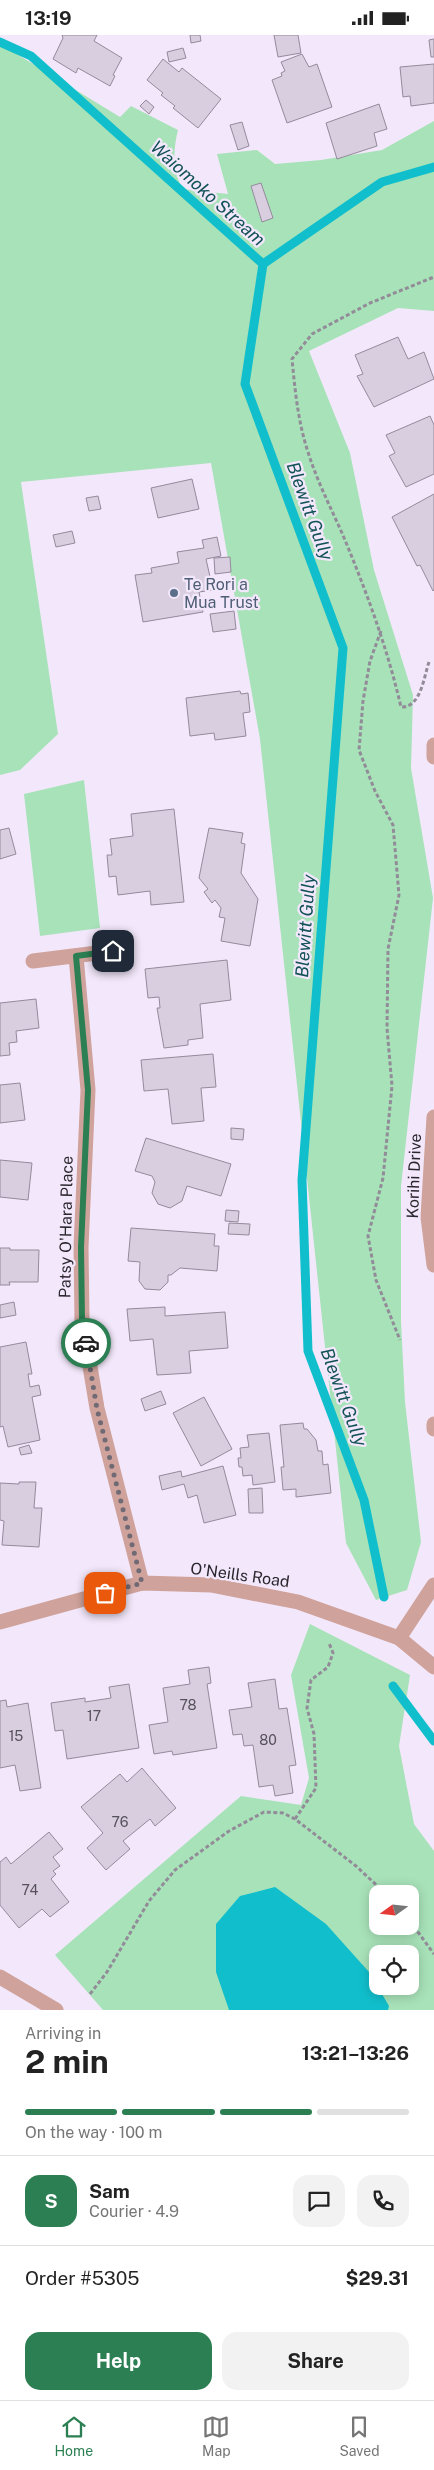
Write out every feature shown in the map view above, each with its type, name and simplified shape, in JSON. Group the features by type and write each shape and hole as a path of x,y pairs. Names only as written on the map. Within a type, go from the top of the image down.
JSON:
{"street":[{"path":"434,745 434,757"},
{"path":"33,961 113,951"},
{"name":"Patsy O'Hara Place","path":"76,956 88,1090 81,1247 82,1319 97,1409 142,1583"},
{"name":"Korihi Drive","path":"434,1117 428,1217 434,1265"},
{"path":"434,1424 434,1429"},
{"name":"O'Neills Road","path":"0,1622 142,1583 210,1585 298,1602 399,1638 434,1667"},
{"path":"399,1638 434,1585"},
{"path":"0,1977 56,2010"}],"path":[{"path":"429,662 416,702 407,707 401,707 381,631 341,532 326,501 308,452 298,416 292,359 312,333 370,303 434,277"},
{"path":"381,631 370,661 367,677 359,749 375,791 393,825 399,895 388,949 387,1028 392,1085 382,1178 368,1236 376,1280 400,1340"},
{"path":"295,1819 316,1788 314,1734 306,1708 311,1681 328,1667 333,1653 329,1643"},
{"path":"90,1994 107,1972 149,1901 175,1870 229,1831 264,1812 283,1813 295,1819 356,1866 376,1885"},
{"path":"419,1933 434,1954"}],"green space":[{"path":"0,37 15,53 120,117 131,106 178,130 174,160 179,182 183,189 228,194 217,154 257,150 275,164 321,160 382,150 434,121 434,311 398,308 309,351 350,453 374,570 413,695 411,768 433,898 401,1186 401,1321 405,1402 421,1542 407,1590 376,1600 346,1543 260,739 211,463 21,482 58,734 20,770 0,775"},
{"path":"84,780 100,928 40,936 24,794"},
{"path":"310,1624 410,1675 399,1746 414,1824 434,1851 434,2010 103,2010 55,1955 241,1796 301,1805 309,1778 291,1675"}],"water":[{"path":"275,1887 326,1924 369,1972 369,1995 383,1995 389,2006 388,2010 229,2010 216,1972 216,1924 240,1896"}],"building":[{"path":"62,35 97,35 94,41 122,58 113,75 115,76 110,86 78,68 76,73 53,59 63,38"},
{"path":"190,35 200,35 201,41 191,43"},
{"path":"274,35 298,35 301,53 278,57"},
{"path":"434,39 434,57 431,57 429,40"},
{"path":"183,48 186,58 169,62 167,52"},
{"path":"302,54 309,67 317,64 332,107 287,123 272,80 282,76 281,73 285,71 281,62"},
{"path":"163,59 179,72 182,68 221,99 198,128 173,108 175,106 161,95 163,93 147,80"},
{"path":"434,64 434,103 411,106 410,96 403,97 400,67"},
{"path":"146,100 154,107 149,114 140,106"},
{"path":"379,104 387,129 374,133 377,146 337,159 326,123"},
{"path":"242,122 249,146 238,150 230,125"},
{"path":"261,183 273,218 262,222 251,186"},
{"path":"398,337 408,359 424,352 434,379 374,407 357,376 363,374 355,355"},
{"path":"430,416 434,425 434,474 406,487 389,456 395,453 386,435"},
{"path":"192,479 199,509 158,518 151,488"},
{"path":"434,494 433,591 420,565 417,566 392,517"},
{"path":"98,496 101,509 89,511 86,498"},
{"path":"72,531 75,543 56,547 53,535"},
{"path":"217,537 221,556 206,559 213,590 199,592 203,612 143,622 135,575 152,573 151,568 179,563 177,552 204,548 202,540"},
{"path":"230,557 231,572 215,574 214,558"},
{"path":"234,611 236,629 213,632 210,614"},
{"path":"240,691 241,694 248,693 250,712 243,713 246,736 215,740 214,733 190,736 186,698"},
{"path":"174,809 184,902 151,905 150,891 118,895 116,876 109,877 107,855 112,855 110,839 133,836 131,814"},
{"path":"9,828 16,854 0,859 0,830"},
{"path":"209,828 243,833 241,843 245,844 241,873 258,899 250,946 221,941 225,918 219,917 221,908 215,900 212,903 204,892 208,889 199,878"},
{"path":"227,960 231,1000 200,1004 203,1038 188,1040 188,1045 164,1048 157,1008 160,1008 159,997 148,998 145,969"},
{"path":"36,999 39,1028 16,1031 17,1042 9,1043 10,1055 0,1056 0,1003"},
{"path":"213,1054 216,1087 201,1088 204,1121 172,1124 168,1089 144,1091 141,1060"},
{"path":"20,1083 25,1120 0,1123 0,1085"},
{"path":"231,1128 244,1129 243,1140 231,1139"},
{"path":"146,1138 231,1164 221,1196 187,1186 182,1201 170,1208 158,1204 152,1193 155,1182 152,1176 135,1171"},
{"path":"0,1160 32,1163 28,1200 0,1197"},
{"path":"226,1210 239,1211 238,1222 225,1221"},
{"path":"229,1223 250,1224 249,1235 228,1234"},
{"path":"131,1228 215,1234 214,1246 219,1246 217,1271 180,1268 171,1275 168,1275 168,1282 160,1290 145,1289 139,1281 140,1262 128,1261"},
{"path":"0,1248 39,1250 38,1282 9,1282 10,1285 0,1285"},
{"path":"14,1302 16,1315 0,1318 0,1305"},
{"path":"165,1307 165,1316 225,1312 228,1348 189,1351 191,1373 157,1375 153,1339 130,1341 127,1309"},
{"path":"26,1342 32,1374 28,1374 30,1387 39,1385 41,1395 32,1397 40,1440 8,1447 3,1426 0,1427 0,1347"},
{"path":"161,1391 166,1404 145,1411 141,1399"},
{"path":"204,1397 232,1449 201,1466 173,1413"},
{"path":"303,1423 304,1429 307,1429 316,1440 318,1451 322,1451 323,1465 328,1464 331,1493 296,1497 296,1489 283,1490 281,1467 284,1467 280,1425"},
{"path":"269,1433 275,1482 253,1485 252,1475 243,1476 242,1467 239,1467 238,1458 241,1458 240,1448 249,1447 247,1435"},
{"path":"29,1445 32,1453 21,1455 19,1448"},
{"path":"223,1466 236,1515 204,1523 197,1495 188,1498 184,1484 162,1490 159,1476 181,1471 182,1477"},
{"path":"19,1482 36,1482 34,1508 42,1508 39,1547 2,1545 4,1521 0,1520 0,1483 19,1484"},
{"path":"262,1488 263,1513 249,1513 248,1489"},
{"path":"209,1667 211,1683 207,1684 217,1748 173,1755 172,1751 154,1754 149,1725 168,1722 163,1688 190,1684 188,1670"},
{"path":"275,1679 279,1709 287,1708 296,1765 289,1766 293,1793 275,1796 273,1785 259,1787 253,1745 244,1746 242,1734 233,1735 229,1710 252,1707 248,1683"},
{"path":"129,1684 139,1748 67,1759 63,1730 55,1731 51,1703 85,1698 85,1702 111,1698 109,1687"},
{"path":"6,1700 7,1707 28,1703 41,1788 20,1791 15,1765 0,1768 0,1701"},
{"path":"142,1768 176,1808 155,1826 150,1819 123,1841 130,1849 106,1870 87,1848 103,1833 81,1807 120,1774 127,1782"},
{"path":"49,1832 63,1849 53,1857 60,1866 53,1871 56,1874 51,1879 69,1902 50,1917 42,1909 19,1928 0,1905 0,1862 6,1857 11,1864"}],"waterway":[{"name":"Waiomoko Stream","path":"0,42 31,56 263,264"},
{"name":"Waiomoko Stream","path":"263,264 382,182 434,167"},
{"name":"Blewitt Gully","path":"263,264 245,384 343,648 302,1180 308,1351 364,1500 384,1597"},
{"name":"Blewitt Gully","path":"393,1686 434,1741"}],"way so far":[{"path":"86,1343 97,1409 142,1583 105,1593"}],"place":[{"name":"Te Rori a Mua Trust","path":"174,593"}],"route":[{"path":"86,1343 82,1319 81,1247 88,1090 76,956 113,951"}]}
